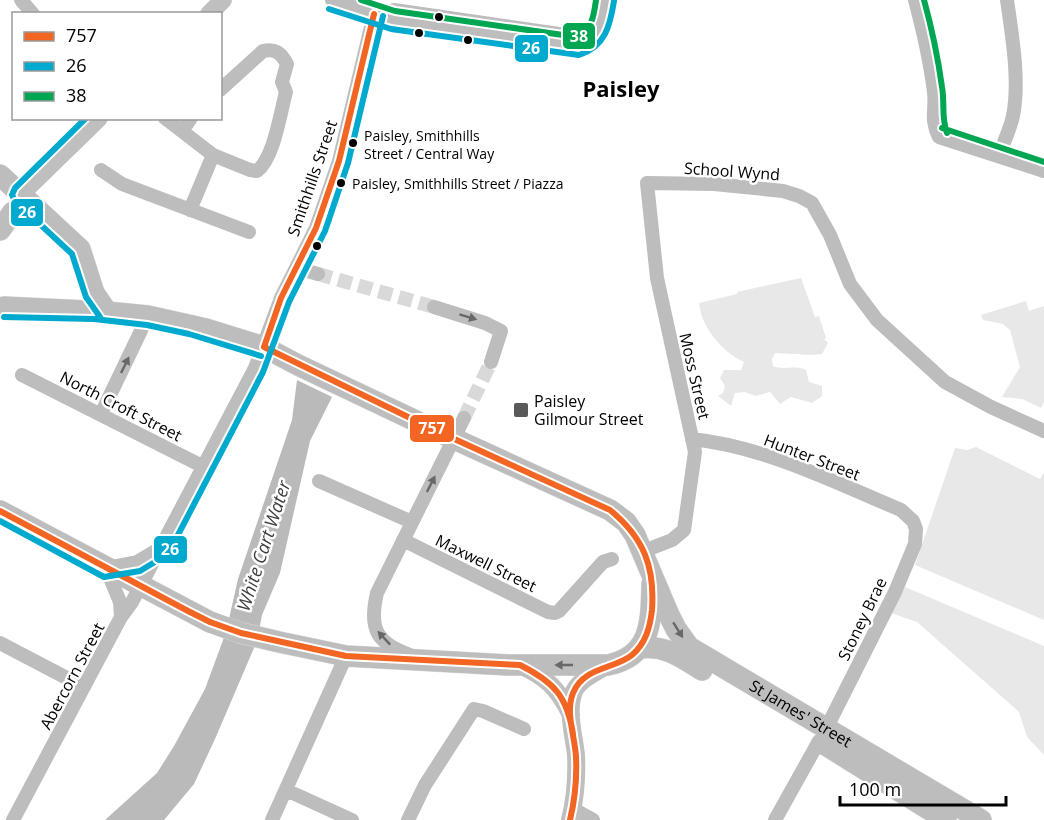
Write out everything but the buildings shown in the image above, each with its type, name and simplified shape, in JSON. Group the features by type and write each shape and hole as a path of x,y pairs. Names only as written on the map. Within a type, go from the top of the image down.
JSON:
{"main road":[{"path":"0,175 80,249 94,293 106,312"},
{"path":"0,230 13,212 26,200"},
{"path":"0,309 4,307 148,316 206,329 264,347 454,439 610,510 626,522 644,551 652,578 651,622 640,648 627,659 608,665 520,665 346,656 241,633 210,622 0,511"},
{"name":"St James' Street","path":"652,578 676,629 689,647 946,820"},
{"name":"St James' Street","path":"640,648 659,647 679,656 981,820"}],"street":[{"path":"21,0 31,12"},
{"path":"211,12 223,0"},
{"path":"332,0 393,20 568,45 585,44 594,37 601,25 605,0"},
{"path":"915,0 929,60 935,100 933,126 939,137 1044,171"},
{"path":"999,156 1012,116 1015,84 1007,0"},
{"name":"Smithhills Street","path":"264,347 281,298 316,228 339,161 374,15"},
{"path":"168,120 213,155 257,171 268,157 286,92 282,82 287,64 279,52 263,51 222,88"},
{"path":"26,200 97,120"},
{"path":"182,131 190,120"},
{"path":"190,210 213,155"},
{"path":"101,170 122,184 249,232"},
{"name":"School Wynd","path":"647,183 714,184 783,191 812,203 830,235 850,284 877,320 945,382 1044,431"},
{"name":"Moss Street","path":"644,551 672,540 684,530 695,452 657,278 647,183"},
{"path":"297,268 318,274"},
{"path":"434,307 485,323 501,331 491,362"},
{"path":"101,414 148,316"},
{"name":"Abercorn Street","path":"13,820 204,467 264,347"},
{"name":"North Croft Street","path":"22,375 204,467"},
{"path":"427,660 393,647 378,633 372,613 377,593 464,418"},
{"name":"Hunter Street","path":"692,439 711,441 768,455 901,510 913,521"},
{"path":"319,481 412,522"},
{"name":"Stoney Brae","path":"775,820 822,735 895,592 910,558 916,536 913,521"},
{"name":"Maxwell Street","path":"403,540 548,612 555,613 603,562 612,559"},
{"path":"121,617 120,602 106,568 137,562 161,548"},
{"path":"0,643 84,687"},
{"path":"272,820 346,656"},
{"path":"520,665 548,681 562,696 571,715"},
{"path":"593,820 571,814 576,757 571,715 573,694 582,682 608,665"},
{"path":"408,820 425,785 474,709 524,729"},
{"path":"285,790 352,820"}],"shaded area":[{"path":"801,278 815,317 819,316 826,338 824,339 828,343 822,354 775,353 772,359 773,366 806,370 809,382 822,386 822,396 812,403 791,397 780,404 770,392 756,396 745,392 735,393 731,406 718,396 723,393 725,386 720,378 724,370 741,370 744,362 728,352 714,338 704,321 699,303"},
{"path":"1026,301 1029,311 1044,306 1044,402 1041,408 1022,399 1002,397 1020,367 1010,330 1003,324 983,320 981,315"},
{"path":"976,447 1040,479 1044,472 1044,620 915,565 955,448 967,450"},
{"path":"905,587 1044,646 1044,755 1027,737 1019,712 917,622 891,613"}],"water":[{"name":"White Cart Water","path":"297,380 332,397 310,441 280,573 262,615 257,641 215,739 194,784 164,820 105,820 157,773 205,689 226,632 238,579 292,420"}],"tunnel":[{"path":"318,274 434,307"},
{"path":"464,418 491,362"}],"transit line":[{"name":"38","path":"361,0 395,11 577,37 589,26 596,0"},
{"name":"38","path":"924,0 939,65 947,133"},
{"name":"26","path":"329,9 391,29 579,55 595,47 605,34 614,1"},
{"name":"757","path":"264,347 281,298 316,228 339,161 374,14"},
{"name":"26","path":"0,521 104,577 140,571 168,554 263,372 289,302 325,231 348,163 383,16"},
{"name":"26","path":"84,120 15,188 12,195 15,201 72,254 86,297 100,317"},
{"name":"38","path":"942,128 1044,162"},
{"name":"26","path":"4,317 94,319 147,325 189,334 261,356"},
{"name":"757","path":"264,347 439,432 610,510 631,531 639,543 645,554 651,580 650,623 644,640 632,655 584,678 573,693 570,717 576,773 570,820"},
{"name":"757","path":"0,511 188,611 241,633 346,656 520,665 542,678 557,692 567,710 573,734"}],"place":[{"name":"Paisley, Smithhills Street / Central Way","path":"353,143"},
{"name":"Paisley, Smithhills Street / Piazza","path":"341,183"},
{"name":"Paisley Gilmour Street","path":"521,410"}],"district":[{"name":"Paisley","path":"621,89"}]}
